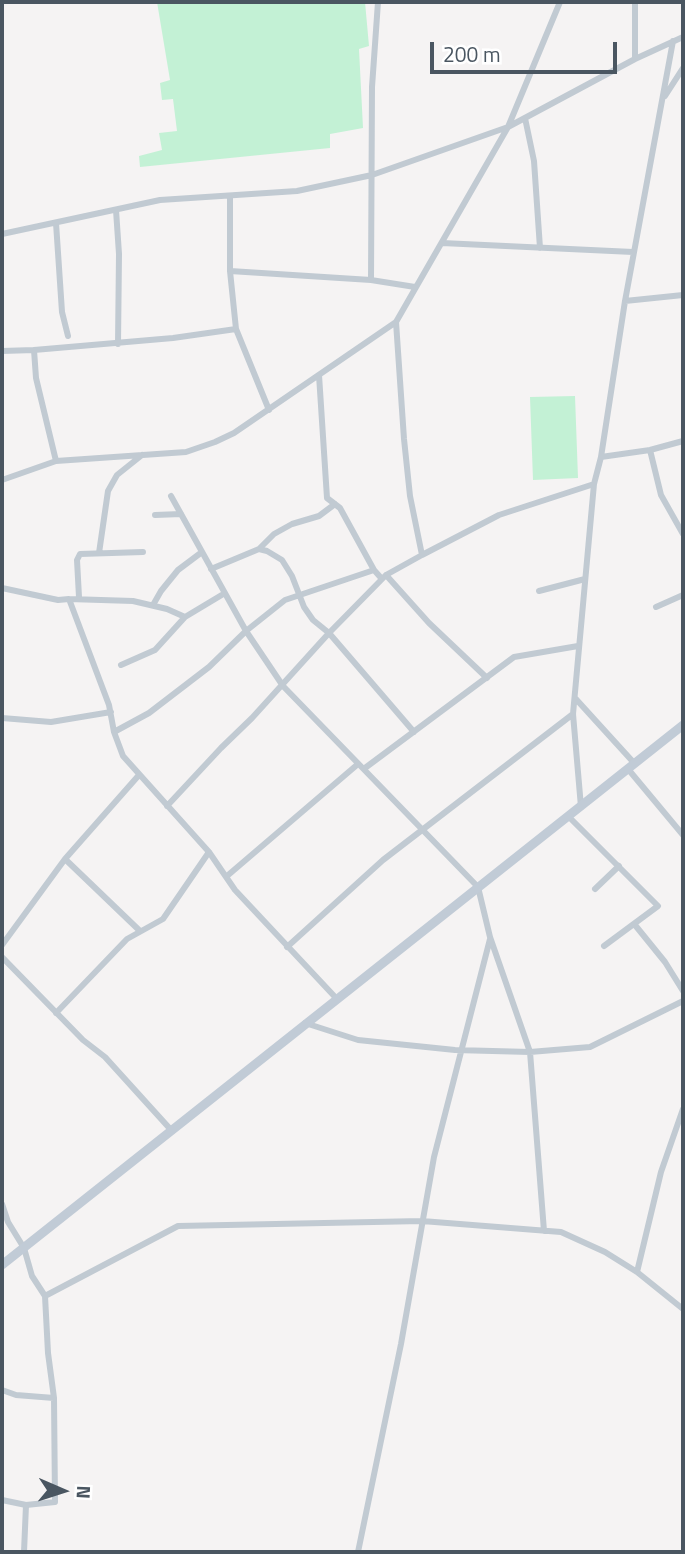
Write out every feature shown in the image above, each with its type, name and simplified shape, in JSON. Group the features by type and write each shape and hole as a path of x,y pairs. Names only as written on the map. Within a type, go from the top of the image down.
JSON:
{"main road":[{"path":"2,1265 683,725"}],"street":[{"path":"371,280 372,87 378,2"},
{"path":"2,480 56,461 195,449 234,433 396,321 508,127 560,2"},
{"path":"635,2 635,59"},
{"path":"2,234 160,200 297,191 372,175 508,127 635,59 683,37"},
{"path":"581,807 573,714 594,484 601,457 633,252 673,41"},
{"path":"662,100 683,68"},
{"path":"525,118 534,161 540,248"},
{"path":"230,196 230,271 236,329 269,410"},
{"path":"116,210 119,254 118,344"},
{"path":"57,223 62,312 68,336"},
{"path":"442,243 633,252"},
{"path":"230,271 371,280 415,286"},
{"path":"625,301 683,295"},
{"path":"396,321 410,496 422,555"},
{"path":"2,351 118,344 236,329"},
{"path":"34,350 36,378 56,461"},
{"path":"319,375 327,498 340,508 374,570 487,678"},
{"path":"601,457 650,450 683,441"},
{"path":"650,450 661,495 683,534"},
{"path":"99,554 108,491 117,475 142,454"},
{"path":"167,806 384,577 499,515 594,484"},
{"path":"171,496 246,631 283,686 478,887 490,937 530,1052 544,1231"},
{"path":"211,569 259,549 265,540 274,534 292,524 319,516 335,504"},
{"path":"155,515 181,514"},
{"path":"259,549 282,560 292,576 298,596 313,620 329,633 414,732"},
{"path":"79,597 78,556 143,552"},
{"path":"153,605 178,570 202,552"},
{"path":"114,732 149,713 209,667 246,631 285,600 374,570"},
{"path":"539,591 585,579"},
{"path":"2,588 58,600 79,597 133,601 185,617"},
{"path":"121,665 155,650 185,617 225,593"},
{"path":"656,607 683,595"},
{"path":"69,599 111,712 122,757 209,852 235,890 336,998"},
{"path":"227,876 361,766 414,732 514,657 578,646"},
{"path":"575,698 632,766 683,835"},
{"path":"2,718 51,722 111,712"},
{"path":"287,947 383,860 573,714"},
{"path":"2,945 65,859 139,775"},
{"path":"569,817 658,906 604,946"},
{"path":"56,1013 127,939 163,919 209,852"},
{"path":"65,859 140,931"},
{"path":"595,889 620,866"},
{"path":"635,925 665,962 683,991"},
{"path":"358,1552 401,1345 434,1157 490,937"},
{"path":"2,957 83,1040 105,1057 172,1131"},
{"path":"305,1023 358,1040 460,1051 530,1052 590,1047 683,1001"},
{"path":"637,1272 661,1172 683,1109"},
{"path":"2,1204 8,1222 24,1248 32,1276 45,1296 54,1398 55,1502 26,1504 2,1500"},
{"path":"45,1296 178,1226 422,1220 561,1232 605,1252 637,1272 683,1309"},
{"path":"2,1390 16,1395 54,1398"},
{"path":"24,1552 26,1504"}],"green space":[{"path":"157,2 365,2 369,46 359,49 363,128 330,134 330,148 140,167 139,156 162,150 159,133 177,131 173,99 162,100 160,83 170,80"},
{"path":"575,396 578,478 533,480 530,397"}]}
